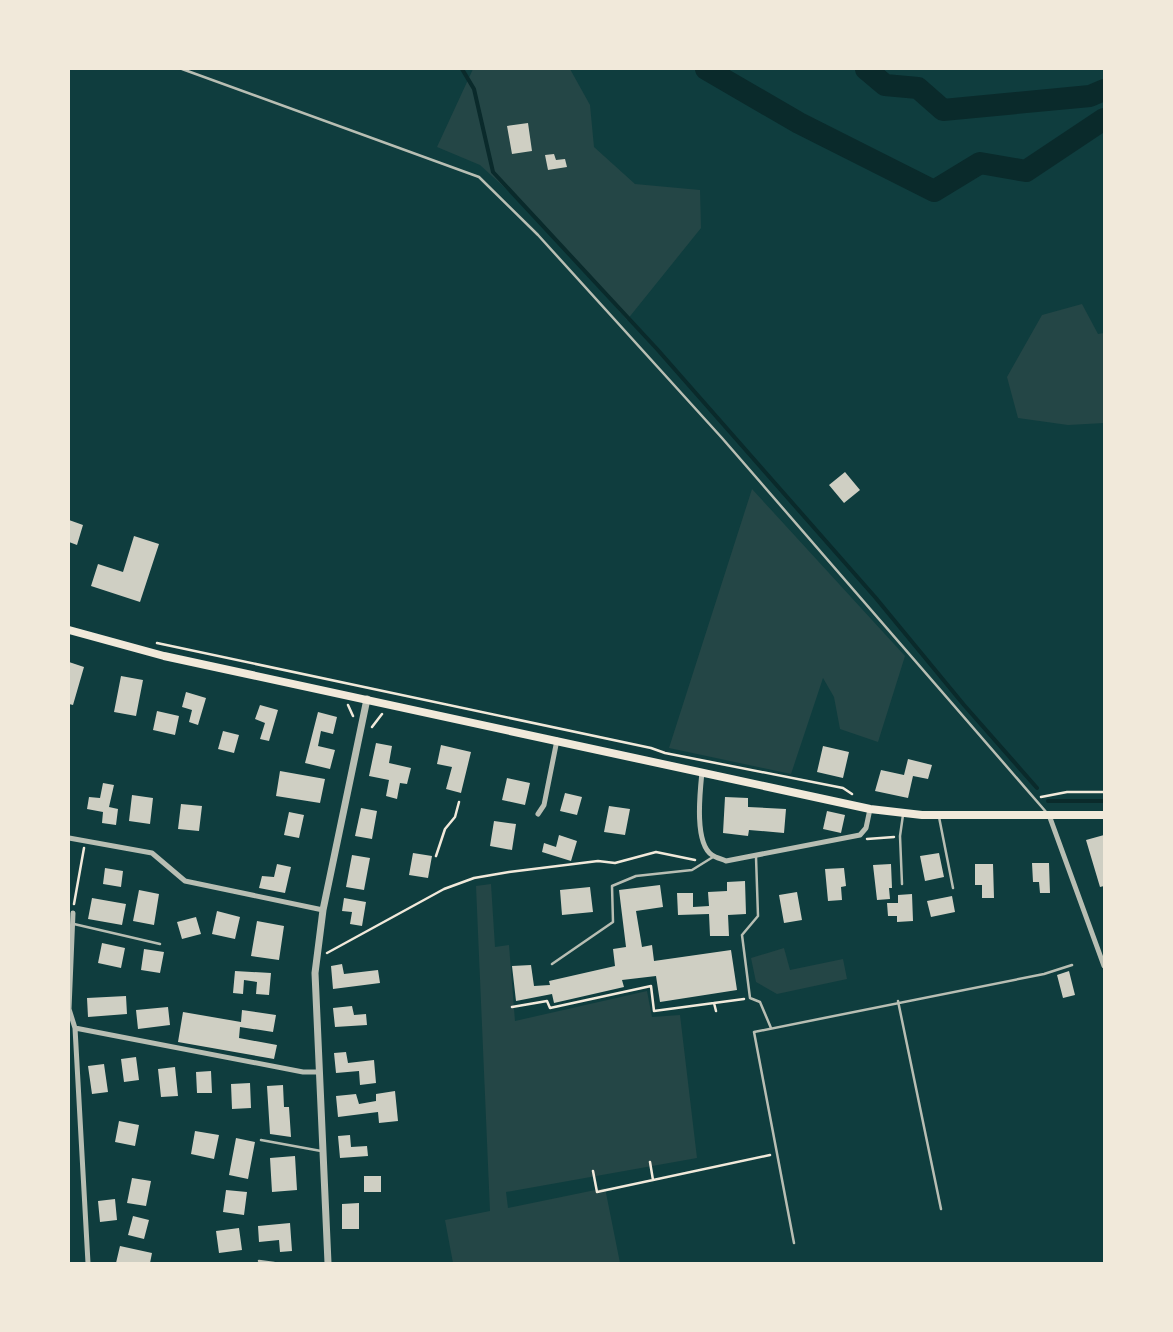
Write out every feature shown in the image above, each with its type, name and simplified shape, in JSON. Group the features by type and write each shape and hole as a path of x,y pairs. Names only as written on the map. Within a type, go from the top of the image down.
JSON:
{"main road":[{"path":"69,630 164,656 870,809 939,815 1104,815"}],"street":[{"path":"328,1263 315,973 323,910 367,699"},
{"path":"538,814 544,805 557,740"},
{"path":"702,772 700,796 703,844 713,856 726,861 756,853 860,834 866,828 870,809"},
{"path":"1049,815 1104,966"},
{"path":"69,838 152,853 185,881 323,910"},
{"path":"73,913 69,1009 74,1028 88,1263"},
{"path":"74,1028 303,1072 319,1072"}],"lane":[{"path":"182,69 479,177 538,235 722,438 1049,815"},
{"path":"902,884 900,836 903,813"},
{"path":"939,815 953,888"},
{"path":"756,853 758,916 742,935 750,998 760,1002 771,1028"},
{"path":"552,964 613,922 612,886 636,876 692,870 713,856"},
{"path":"72,924 160,944"},
{"path":"794,1243 754,1032 898,1001 1044,974 1072,965"},
{"path":"898,1001 941,1209"},
{"path":"262,1140 322,1152"},
{"path":"259,1261 274,1263"}],"path":[{"path":"153,642 172,644 331,678 652,748 665,753 843,788 857,797"},
{"path":"371,729 376,719 384,712"},
{"path":"1035,801 1042,797 1067,792 1104,792"},
{"path":"436,856 445,829 455,818 458,802"},
{"path":"860,834 867,839 900,836"},
{"path":"73,913 85,840"},
{"path":"325,948 324,954 336,950 444,888 474,878 598,861 615,863 656,852 698,860 713,856"},
{"path":"512,1007 547,1001 550,1008 650,986 654,1011 750,998"},
{"path":"714,1003 716,1011"},
{"path":"593,1171 597,1192 777,1152"},
{"path":"650,1162 653,1180"}],"shaded area":[{"path":"473,69 570,69 590,105 594,147 635,184 700,190 701,228 627,320 540,220 480,165 437,147"},
{"path":"1082,304 1098,334 1104,333 1104,423 1068,425 1018,418 1007,377 1042,315"},
{"path":"752,489 905,656 878,742 840,729 834,697 823,678 791,774 669,748"},
{"path":"491,884 495,947 509,945 515,1021 647,991 652,1017 680,1015 697,1158 506,1192 508,1208 605,1188 620,1263 453,1263 445,1220 490,1211 476,886"},
{"path":"784,948 790,970 843,959 847,979 777,994 756,982 751,958"}],"building":[{"path":"528,123 532,151 512,154 507,126"},
{"path":"554,154 556,160 565,159 567,167 548,170 545,155"},
{"path":"845,472 860,490 844,503 829,485"},
{"path":"69,520 83,525 77,545 69,542"},
{"path":"134,536 159,544 140,602 91,586 98,564 123,572"},
{"path":"69,662 84,667 73,705 69,704"},
{"path":"121,676 143,680 136,716 114,712"},
{"path":"186,692 206,698 198,725 189,722 192,710 182,707"},
{"path":"260,705 278,710 269,741 260,739 265,723 255,719"},
{"path":"157,711 179,716 175,735 153,730"},
{"path":"318,712 337,717 333,734 321,731 318,746 335,750 330,769 305,763"},
{"path":"223,731 239,735 234,753 218,749"},
{"path":"376,743 392,746 389,763 411,768 407,784 400,783 397,799 386,796 389,780 369,776"},
{"path":"441,745 471,752 461,793 446,789 452,767 437,764"},
{"path":"823,746 849,752 843,778 817,772"},
{"path":"908,759 932,765 928,779 913,776 908,798 875,791 881,770 904,775"},
{"path":"280,771 325,779 320,803 276,796"},
{"path":"507,778 530,783 525,805 502,800"},
{"path":"103,783 114,785 109,807 118,809 116,825 102,823 103,812 87,809 89,797 100,798"},
{"path":"565,793 582,797 577,815 560,811"},
{"path":"132,795 153,798 150,824 129,821"},
{"path":"725,797 748,798 748,807 786,809 784,833 749,830 748,836 723,833"},
{"path":"181,804 202,806 199,831 178,829"},
{"path":"609,806 630,809 625,835 604,832"},
{"path":"361,808 377,811 372,839 355,836"},
{"path":"827,811 845,815 841,833 823,829"},
{"path":"289,812 304,815 299,838 284,835"},
{"path":"494,821 516,824 512,850 490,846"},
{"path":"559,835 577,841 571,861 542,852 544,843 556,847"},
{"path":"1104,835 1104,886 1100,887 1086,840"},
{"path":"413,853 432,856 428,878 409,875"},
{"path":"939,853 944,877 925,881 920,856"},
{"path":"352,855 370,858 364,890 346,887"},
{"path":"1032,863 1049,863 1050,893 1040,893 1039,882 1033,882"},
{"path":"277,864 291,867 285,893 259,888 262,876 274,877"},
{"path":"891,864 892,888 889,888 890,899 877,900 873,865"},
{"path":"975,864 993,864 994,898 982,898 982,885 975,885"},
{"path":"105,868 123,871 121,887 103,884"},
{"path":"844,868 846,886 841,887 842,900 828,901 825,869"},
{"path":"745,881 746,914 728,915 729,936 710,936 709,914 678,915 677,893 693,893 693,907 709,906 708,892 727,891 727,882"},
{"path":"660,885 663,907 636,911 642,947 652,945 654,961 731,950 737,990 660,1002 656,976 622,980 624,987 554,1003 552,994 516,1001 512,966 531,965 534,986 550,985 549,981 615,966 613,949 626,947 619,890"},
{"path":"590,887 593,912 562,915 560,890"},
{"path":"139,890 159,894 154,925 133,921"},
{"path":"797,892 802,920 784,923 779,895"},
{"path":"912,894 913,921 897,922 897,916 888,916 887,903 898,903 898,895"},
{"path":"952,896 955,912 931,917 927,901"},
{"path":"92,898 126,904 122,925 88,919"},
{"path":"344,898 366,902 362,926 350,924 352,912 342,911"},
{"path":"217,911 240,917 235,939 212,934"},
{"path":"196,917 201,934 182,939 177,922"},
{"path":"257,921 284,926 279,960 251,956"},
{"path":"102,943 125,948 121,968 98,963"},
{"path":"144,949 164,952 160,973 141,970"},
{"path":"342,964 344,974 378,970 380,983 333,989 331,966"},
{"path":"235,971 271,973 269,995 256,994 257,982 244,980 243,994 233,993"},
{"path":"1069,971 1075,995 1063,998 1057,975"},
{"path":"126,996 127,1014 88,1017 87,998"},
{"path":"352,1006 354,1015 366,1014 367,1025 335,1027 333,1008"},
{"path":"168,1007 170,1025 138,1029 136,1010"},
{"path":"242,1010 276,1015 273,1032 240,1027 239,1038 277,1045 274,1059 178,1042 183,1012 241,1022"},
{"path":"346,1052 348,1063 374,1060 376,1083 360,1085 359,1071 336,1073 334,1053"},
{"path":"136,1057 139,1080 124,1082 121,1059"},
{"path":"104,1064 108,1092 92,1094 88,1066"},
{"path":"175,1067 178,1096 161,1097 158,1069"},
{"path":"211,1071 212,1093 197,1093 196,1072"},
{"path":"250,1083 251,1108 232,1109 231,1084"},
{"path":"283,1085 284,1107 289,1107 291,1137 270,1134 267,1086"},
{"path":"395,1091 398,1121 379,1123 378,1112 338,1117 336,1096 356,1094 359,1104 376,1101 376,1094"},
{"path":"119,1121 139,1125 135,1146 115,1142"},
{"path":"195,1131 219,1135 214,1159 191,1154"},
{"path":"350,1135 351,1147 367,1146 368,1156 340,1158 338,1136"},
{"path":"236,1138 255,1142 248,1179 229,1175"},
{"path":"295,1156 297,1190 272,1192 270,1158"},
{"path":"364,1176 381,1176 381,1192 364,1192"},
{"path":"132,1178 151,1181 146,1206 127,1203"},
{"path":"226,1190 247,1192 244,1215 223,1212"},
{"path":"115,1199 117,1220 100,1222 98,1201"},
{"path":"359,1203 359,1229 342,1229 342,1204"},
{"path":"133,1216 149,1220 144,1239 128,1235"},
{"path":"290,1223 292,1251 280,1252 279,1240 259,1242 258,1226"},
{"path":"239,1228 242,1250 219,1253 216,1231"},
{"path":"120,1246 152,1253 150,1263 116,1263"}],"waterway":[{"path":"462,69 474,89 493,172 657,349 875,597 964,705 1037,788"},
{"path":"706,69 799,123 934,191 980,163 1026,171 1104,119"},
{"path":"866,69 885,85 918,88 943,110 1090,96 1104,90"},
{"path":"1048,801 1104,801"}]}
